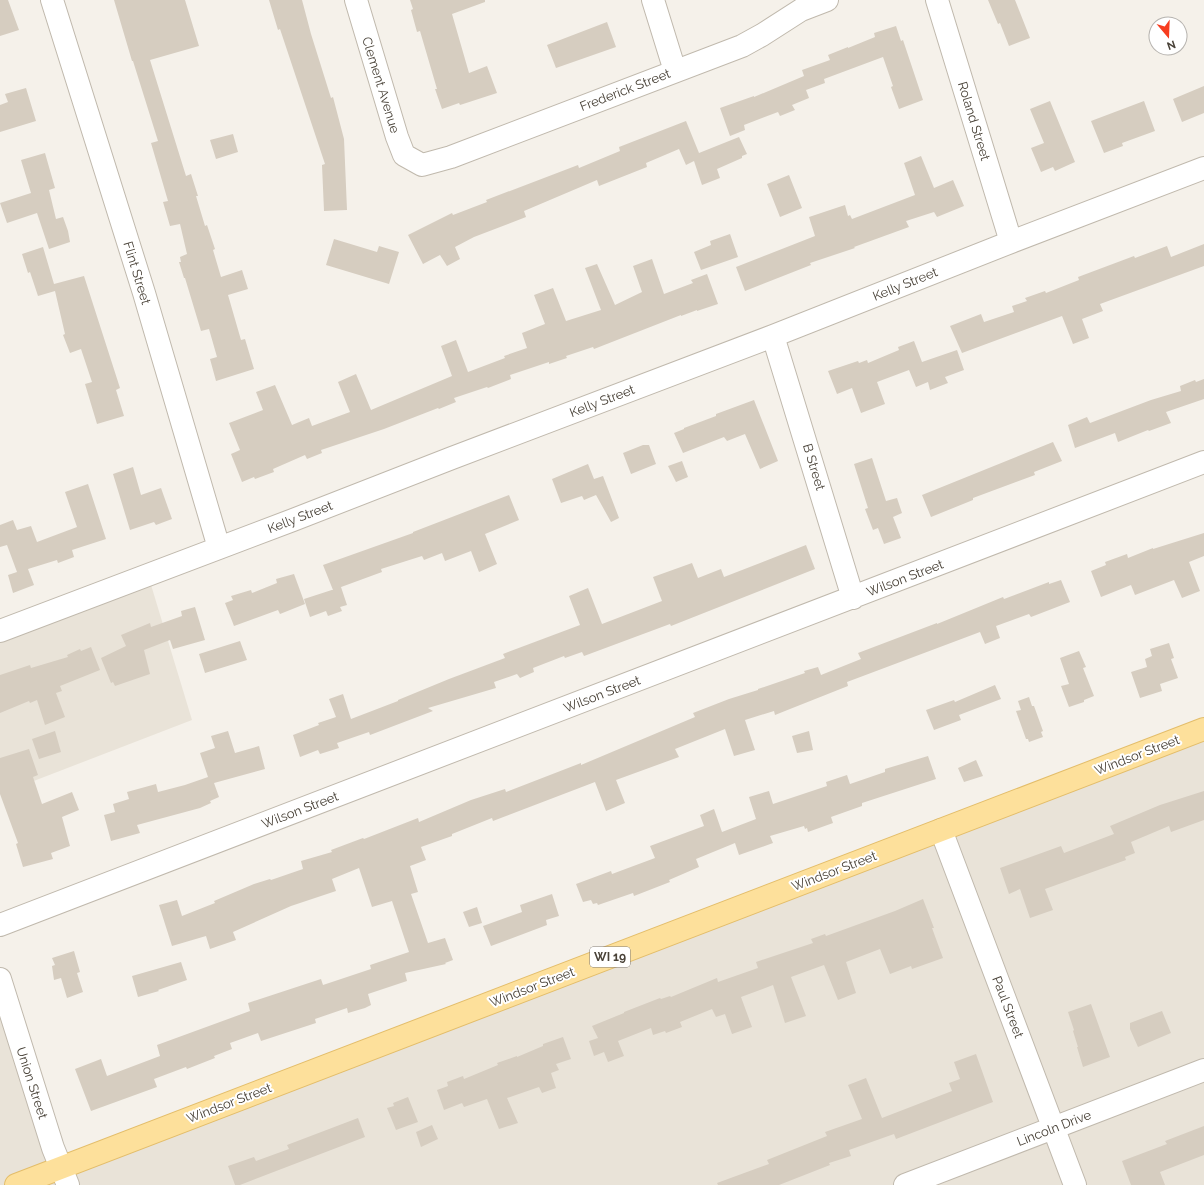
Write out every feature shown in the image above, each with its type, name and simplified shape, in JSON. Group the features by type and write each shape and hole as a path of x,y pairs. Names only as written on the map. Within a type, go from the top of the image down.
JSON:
{"main road":[{"name":"Windsor Street","path":"16,1185 64,1176 941,830 1204,729"}],"street":[{"name":"Flint Street","path":"52,0 144,293 219,548"},
{"name":"Clement Avenue","path":"356,0 397,137 404,155 417,163"},
{"path":"653,0 675,71"},
{"name":"Frederick Street","path":"417,163 422,165 429,164 451,157 742,46 801,10 827,0"},
{"name":"Roland Street","path":"937,0 1010,242"},
{"name":"Kelly Street","path":"0,631 774,336 1010,242 1204,168"},
{"name":"B Street","path":"774,336 853,598"},
{"name":"Wilson Street","path":"0,925 1204,462"},
{"name":"Paul Street","path":"941,830 1075,1185"},
{"name":"Union Street","path":"0,979 34,1090 55,1154 64,1176"},
{"name":"Lincoln Drive","path":"905,1185 1204,1070"}],"shaded area":[{"path":"148,575 192,720 0,794 0,631"},
{"path":"1204,729 1204,1185 0,1185 0,979 61,1167"}],"building":[{"path":"0,0 8,0 19,30 0,36"},
{"path":"114,0 185,0 199,46 150,60 186,176 191,174 205,226 207,225 215,249 213,250 221,277 242,270 248,289 228,295 241,340 245,339 254,369 216,381 210,359 217,357 209,329 201,331 179,262 181,262 180,257 187,254 180,224 170,226 163,202 168,201 151,143 158,141"},
{"path":"269,0 302,0 331,98 333,97 344,139 347,210 324,211 322,165 325,164"},
{"path":"410,0 485,0 485,2 452,14 469,73 487,66 497,93 442,109 435,89 437,89 420,31 417,32"},
{"path":"988,0 1015,0 1030,38 1009,46 1000,23 998,24"},
{"path":"607,22 616,47 556,68 547,45"},
{"path":"896,26 901,41 903,40 923,100 899,109 883,57 824,79 825,83 806,90 809,98 792,105 795,110 780,116 778,112 744,125 745,130 730,136 720,108 754,97 804,76 802,70 830,60 828,55 875,37 874,33"},
{"path":"1204,86 1204,113 1182,122 1173,99"},
{"path":"26,88 36,121 0,132 0,105 8,102 5,94"},
{"path":"1050,101 1075,162 1055,171 1053,167 1041,172 1031,148 1044,143 1030,109"},
{"path":"1144,101 1155,131 1122,143 1123,146 1104,153 1091,121"},
{"path":"686,121 699,153 739,137 747,154 742,156 742,158 717,169 720,178 702,185 694,161 686,165 679,149 646,163 647,167 599,186 597,180 524,211 526,217 474,237 455,247 460,259 447,266 440,255 423,264 408,235 452,213 453,215 487,202 486,200 578,165 579,168 620,151 619,147"},
{"path":"233,134 238,152 216,159 210,140"},
{"path":"45,153 55,188 49,190 56,219 63,217 70,242 49,249 37,213 7,223 0,203 31,193 21,160"},
{"path":"921,156 934,188 953,180 964,206 937,217 934,212 906,221 909,227 854,247 855,248 810,263 811,265 745,291 736,267 815,236 809,217 845,205 848,216 850,215 852,219 915,195 904,163"},
{"path":"789,175 802,208 780,217 767,184"},
{"path":"730,234 738,257 701,270 694,252 711,245 710,241"},
{"path":"334,239 377,252 379,246 399,252 389,284 326,265"},
{"path":"1204,244 1204,266 1100,304 1103,311 1082,319 1089,338 1073,344 1062,316 962,353 950,326 981,314 984,322 1014,312 1012,306 1027,301 1025,298 1045,291 1046,293 1079,280 1078,277 1134,256 1135,258 1167,246 1171,257"},
{"path":"43,247 54,284 84,276 120,388 116,390 124,416 97,424 85,384 92,382 81,349 70,353 63,335 65,334 55,291 38,296 22,254"},
{"path":"652,259 664,294 693,283 691,280 707,274 718,304 681,315 594,349 593,347 566,356 567,358 549,364 549,362 510,375 511,379 488,388 487,387 454,398 456,402 439,409 438,408 384,429 321,450 322,453 307,459 305,455 273,469 274,472 242,482 231,454 240,450 229,423 263,410 256,392 275,385 292,425 309,418 312,426 350,412 338,382 356,374 371,410 452,376 441,346 456,340 468,372 505,358 504,356 527,348 522,333 545,324 534,295 553,288 566,321 601,310 585,268 597,264 615,305 642,292 633,266"},
{"path":"914,341 922,362 957,350 964,370 945,377 948,383 930,390 928,382 916,387 909,370 877,382 885,404 861,413 852,388 837,394 828,371 858,361 859,363 867,360 868,363 899,350 898,347"},
{"path":"1204,379 1204,399 1166,412 1171,423 1118,442 1115,433 1075,448 1068,425 1087,417 1090,423 1151,400 1181,391 1180,386 1195,380 1196,382"},
{"path":"754,400 778,461 760,469 745,434 727,441 724,437 683,453 674,433 716,416 716,414"},
{"path":"1053,442 1062,461 1034,472 1035,475 973,498 973,500 931,517 922,495"},
{"path":"643,445 649,445 656,464 631,474 623,453"},
{"path":"872,458 886,501 897,498 902,513 893,517 901,538 884,544 878,528 873,530 865,509 868,508 854,464"},
{"path":"682,461 688,477 676,482 668,466"},
{"path":"588,464 594,479 603,476 619,518 611,522 596,495 584,500 582,496 561,503 552,479"},
{"path":"133,467 141,495 161,488 172,519 156,525 154,522 130,530 113,474"},
{"path":"88,484 106,539 72,550 74,557 58,563 57,560 28,569 34,585 13,593 8,575 17,572 7,545 0,547 0,525 13,520 17,530 31,526 37,542 77,527 65,492"},
{"path":"509,495 519,520 485,534 497,564 479,572 471,551 445,561 442,553 424,560 422,556 381,569 382,572 333,590 323,565 413,533"},
{"path":"1204,533 1204,556 1189,562 1200,591 1182,598 1174,580 1135,595 1131,585 1101,597 1091,571 1106,565 1105,562 1127,554 1128,558 1153,548"},
{"path":"806,545 815,569 671,626 670,624 584,656 582,652 565,658 564,656 533,668 534,672 520,678 517,674 494,682 496,688 428,708 433,711 370,735 369,732 337,743 339,748 320,754 318,750 300,757 293,735 319,725 318,723 336,717 329,699 343,694 351,719 505,658 503,654 580,625 569,596 588,588 602,624 662,601 653,577 692,563 698,578 721,569 724,577"},
{"path":"294,574 305,604 280,614 278,610 234,626 225,603 233,600 231,596 251,590 252,593 277,583 276,579"},
{"path":"1061,580 1070,602 1031,617 1029,614 996,626 1000,638 985,644 980,632 847,682 848,686 775,715 774,711 745,720 755,750 734,756 725,729 675,749 679,757 616,780 625,803 606,811 595,782 493,821 492,818 452,834 452,836 421,847 426,860 410,866 418,892 411,894 428,943 445,938 453,960 445,963 446,964 405,973 407,981 368,994 371,1005 365,1008 348,1013 347,1008 315,1019 316,1023 261,1041 258,1033 230,1043 232,1049 214,1056 215,1058 187,1069 186,1067 154,1079 157,1087 91,1111 75,1069 101,1059 107,1076 160,1056 157,1045 250,1011 248,1003 321,979 323,985 371,969 370,965 409,952 392,901 372,907 359,868 332,879 336,891 291,906 233,932 236,940 210,949 206,936 172,946 159,905 177,900 182,916 215,903 214,901 254,884 303,869 301,861 332,852 331,850 418,818 419,822 471,800 505,789 506,792 581,763 581,765 695,717 693,713 729,699 758,690 805,673 804,671 818,667 821,675 861,659 858,653 937,624 1003,597 1004,599 1049,582 1049,584"},
{"path":"341,587 347,605 340,607 342,611 328,616 326,611 310,617 304,599"},
{"path":"195,607 205,640 173,649 170,640 144,650 150,674 115,686 113,682 111,683 101,658 126,646 121,635 150,623 151,627 182,616 181,611"},
{"path":"240,641 247,660 205,673 199,654"},
{"path":"1169,643 1174,658 1171,659 1178,678 1160,684 1162,691 1140,698 1131,672 1147,667 1145,659 1152,656 1150,649"},
{"path":"91,647 100,670 60,686 62,691 56,693 65,717 45,725 37,700 30,703 29,701 0,713 0,675 30,665 31,668 68,657 67,655 80,649 81,651"},
{"path":"1079,651 1086,667 1083,668 1094,696 1084,700 1084,702 1069,707 1061,686 1069,684 1060,658"},
{"path":"995,685 1001,699 959,715 961,720 934,730 926,710 954,700 955,702"},
{"path":"1029,697 1043,731 1041,732 1043,737 1029,742 1028,739 1026,739 1016,711 1021,710 1018,701"},
{"path":"55,731 61,752 39,759 32,739"},
{"path":"228,731 235,753 259,746 265,769 214,783 219,797 210,801 211,803 200,808 137,825 140,833 111,841 104,815 115,812 113,804 129,799 127,792 156,784 158,792 208,777 200,753 215,748 211,736"},
{"path":"809,731 813,750 797,753 792,736"},
{"path":"29,749 38,775 33,777 42,804 72,792 79,810 62,817 70,846 51,853 53,859 23,867 16,844 18,843 0,794 0,758"},
{"path":"928,756 936,779 862,803 862,806 831,817 833,823 808,832 807,828 805,829 804,826 770,836 773,843 739,855 735,843 696,859 699,867 669,880 670,882 634,896 633,893 598,905 597,903 593,904 591,900 583,902 576,884 611,871 612,874 655,858 650,846 704,826 700,815 714,809 722,832 756,819 749,797 769,791 773,804 827,786 826,782 847,775 850,784 885,772 885,769"},
{"path":"976,760 983,776 964,782 958,768"},
{"path":"1204,791 1204,820 1171,832 1169,826 1131,842 1135,853 1125,857 1126,860 1045,889 1053,910 1030,918 1020,889 1009,894 1000,868 1061,846 1064,853 1114,834 1110,826 1160,805"},
{"path":"552,894 559,916 546,920 547,925 491,946 483,926 522,912 520,905"},
{"path":"923,899 943,958 912,969 911,966 890,974 880,949 846,962 856,993 838,1000 824,965 791,977 806,1016 785,1023 773,985 741,997 752,1027 732,1034 725,1014 716,1017 712,1009 680,1022 682,1027 666,1033 665,1031 653,1035 651,1028 618,1041 624,1056 608,1062 604,1052 594,1056 589,1041 598,1038 592,1026 660,998 671,997 717,978 718,982 758,968 756,962 813,943 811,939 825,934 826,936 895,911"},
{"path":"477,907 482,923 469,927 463,912"},
{"path":"74,951 80,972 77,973 83,992 67,998 61,978 54,980 52,966 55,965 52,958"},
{"path":"181,962 187,980 158,990 159,991 138,997 132,976"},
{"path":"1091,1004 1110,1057 1083,1067 1068,1012"},
{"path":"1162,1011 1171,1033 1138,1047 1130,1029 1130,1023"},
{"path":"563,1037 571,1059 556,1064 559,1070 551,1073 556,1088 542,1093 539,1087 507,1098 518,1123 499,1129 487,1099 464,1107 462,1103 444,1110 437,1090 448,1086 447,1082 463,1076 464,1079 498,1065 497,1063 517,1057 543,1046 543,1044"},
{"path":"976,1054 993,1102 896,1139 894,1134 849,1150 851,1156 829,1163 830,1165 779,1185 718,1185 717,1183 769,1164 767,1160 827,1136 825,1132 862,1119 848,1085 866,1078 882,1118 952,1091 949,1083 960,1079 954,1062"},
{"path":"408,1097 418,1122 396,1130 387,1108 394,1106 393,1103"},
{"path":"358,1118 365,1137 240,1185 235,1185 228,1166 254,1157 256,1161 289,1149 287,1145"},
{"path":"432,1125 438,1139 421,1147 416,1132"},
{"path":"1204,1126 1204,1155 1160,1172 1165,1185 1131,1185 1122,1161 1167,1144 1165,1141"}]}
